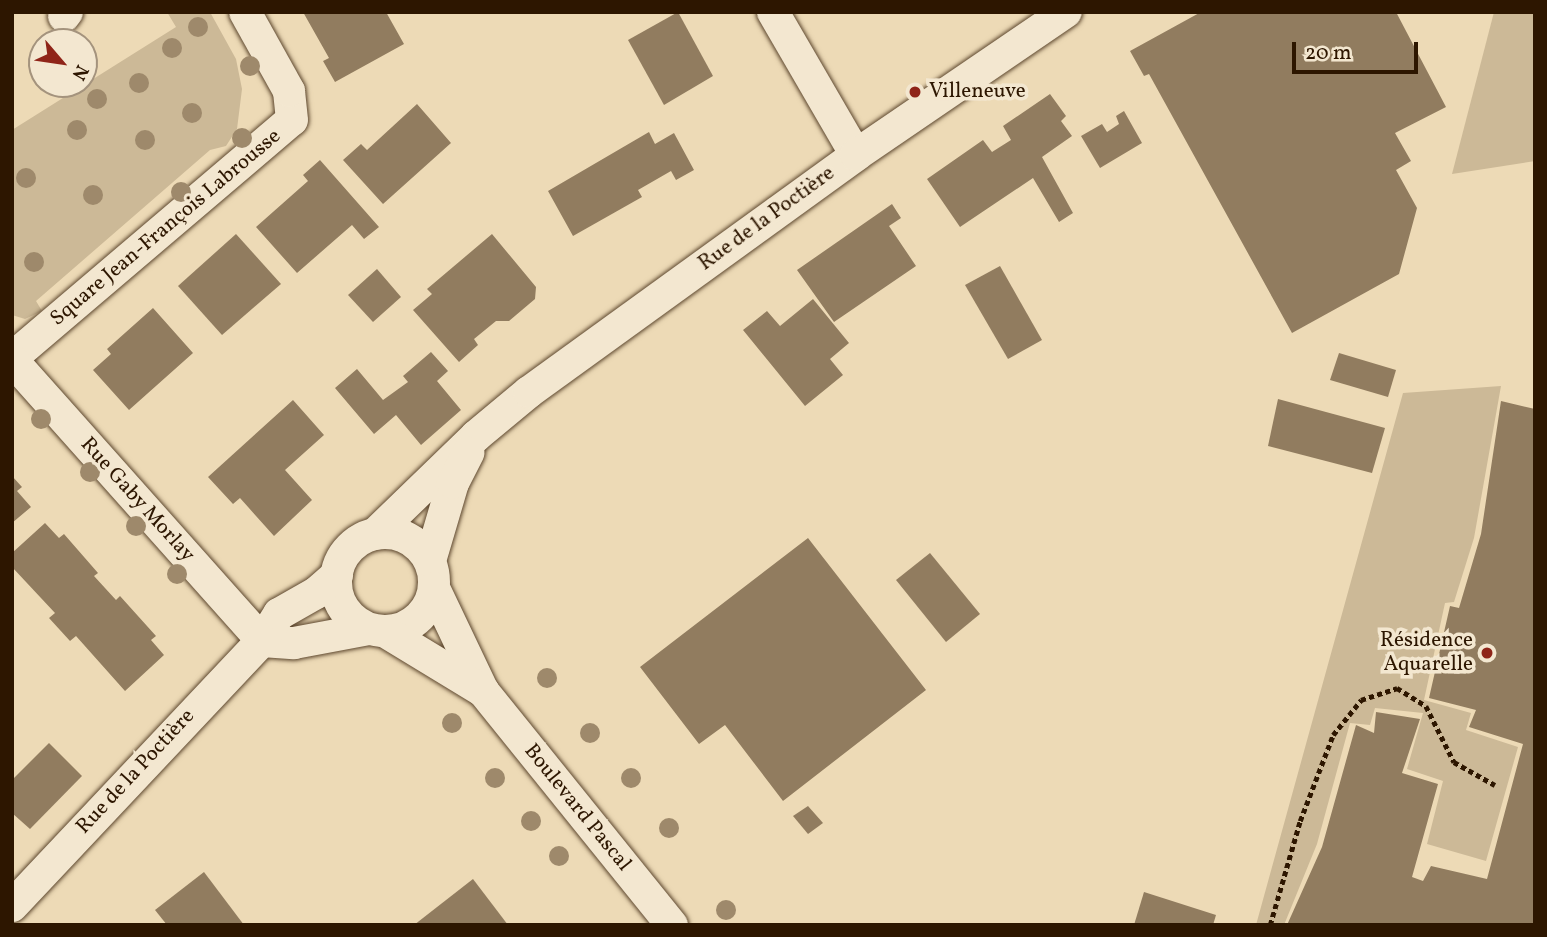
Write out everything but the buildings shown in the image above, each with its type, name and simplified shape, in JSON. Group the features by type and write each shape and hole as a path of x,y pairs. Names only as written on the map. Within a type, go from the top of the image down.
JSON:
{"street":[{"name":"Square Jean-François Labrousse","path":"12,359 292,120 289,91 245,12"},
{"path":"773,12 856,155"},
{"name":"Rue de la Poctière","path":"12,906 262,641 279,614 316,593 337,575 350,548 375,534 476,436 856,155 1066,12"},
{"name":"Rue Gaby Morlay","path":"12,359 262,641"},
{"name":"Rue de la Poctière","path":"262,641 294,643 378,631 412,625 423,615 453,483 476,436"},
{"path":"375,534 413,541 432,575"},
{"path":"337,575 340,602 357,623 378,631"},
{"name":"Boulevard Pascal","path":"432,575 483,691 672,925"},
{"name":"Boulevard Pascal","path":"378,631 483,691"}],"path":[{"path":"1270,925 1300,821 1333,735 1361,700 1397,688 1426,706 1454,762 1495,785"}],"shaded area":[{"path":"167,12 210,12 236,59 242,89 237,129 226,146 210,150 36,301 42,311 25,319 12,315 12,130 63,98 98,98 98,76 176,27"},
{"path":"1494,12 1535,12 1535,161 1452,174"},
{"path":"1501,386 1474,538 1454,602 1445,603 1424,700 1471,713 1466,730 1518,747 1486,861 1427,844 1443,781 1407,769 1423,713 1375,708 1370,725 1350,723 1317,844 1284,925 1256,925 1403,393"}],"place":[{"name":"Villeneuve","path":"915,92"},
{"name":"Résidence Aquarelle","path":"1487,653"}]}
